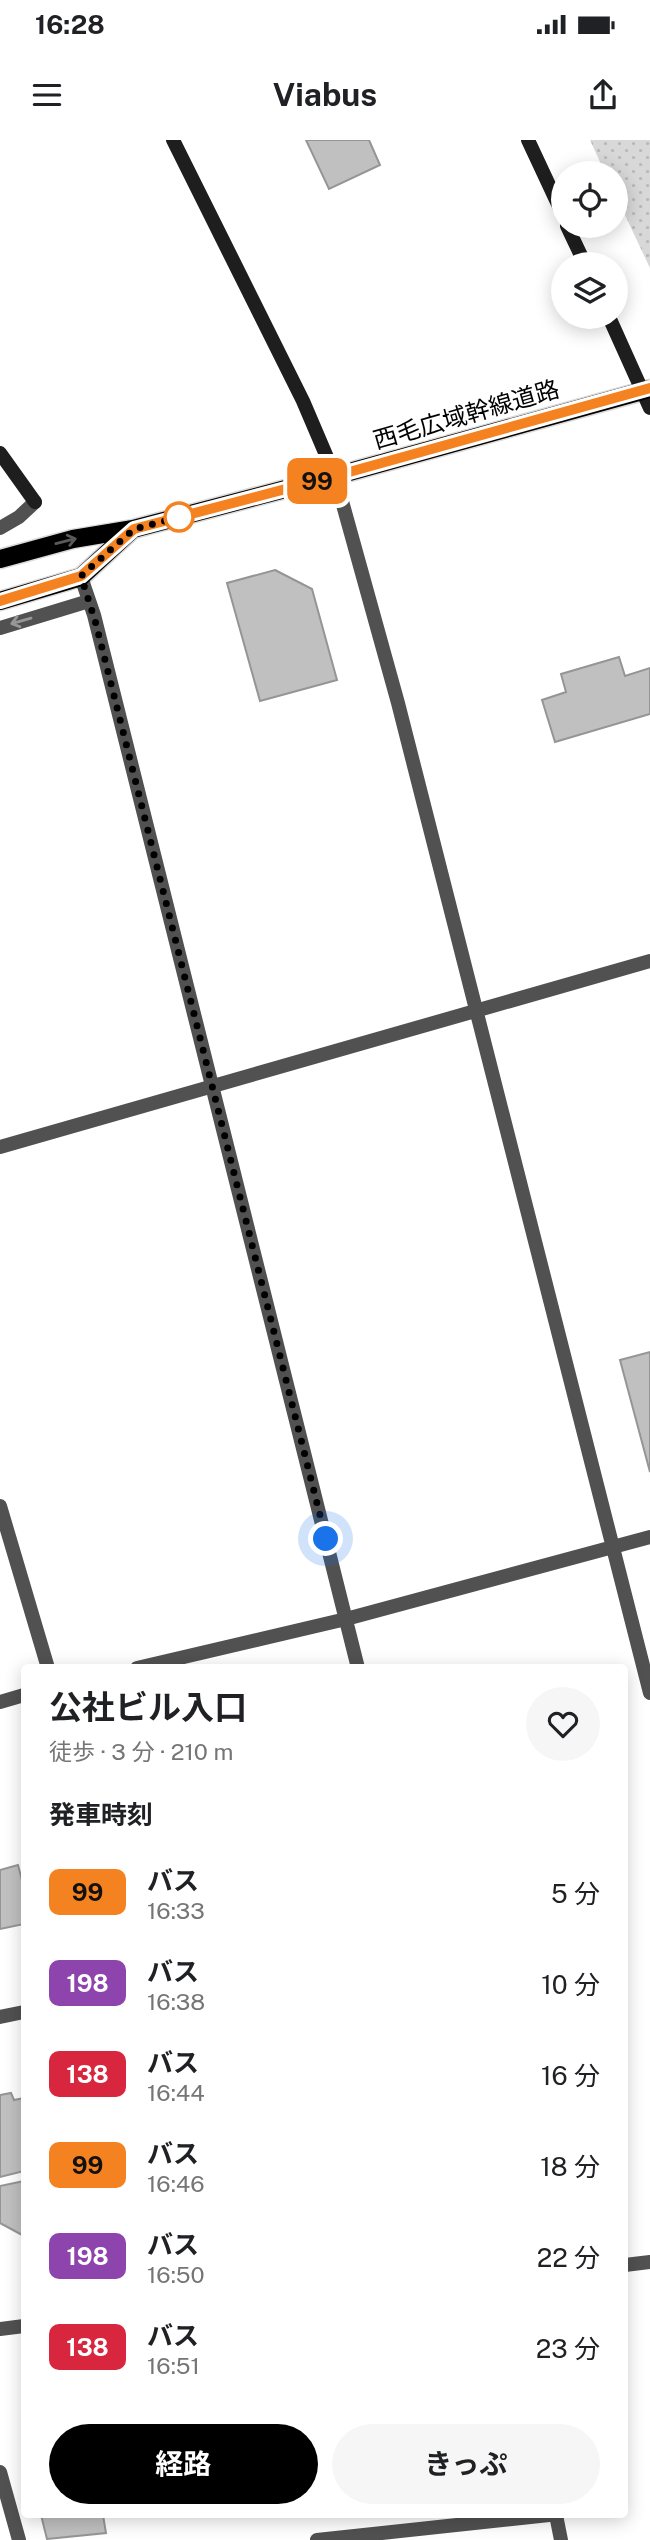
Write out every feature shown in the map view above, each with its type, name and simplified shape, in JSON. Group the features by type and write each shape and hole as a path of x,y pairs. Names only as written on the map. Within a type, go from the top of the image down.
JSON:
{"main road":[{"name":"西毛広域幹線道路","path":"0,559 73,539 134,529 647,389"},
{"name":"西毛広域幹線道路","path":"0,601 81,576 134,529"}],"street":[{"path":"173,140 303,401 335,476 398,703 650,1693"},
{"path":"528,140 551,189"},
{"path":"615,329 647,389 650,408"},
{"path":"0,453 35,502 19,517 0,528"},
{"path":"81,576 357,1664"},
{"path":"0,628 89,601"},
{"path":"0,1147 650,961"},
{"path":"0,1506 47,1664"},
{"path":"154,1664 346,1619 650,1537"},
{"path":"0,1702 21,1696"},
{"path":"0,2017 21,2013"},
{"path":"628,2265 650,2262"},
{"path":"0,2329 21,2326"},
{"path":"0,2472 19,2540"},
{"path":"317,2540 521,2518"},
{"path":"557,2518 561,2540"}],"shaded area":[{"path":"590,140 650,140 650,268 628,221 628,161 600,161"}],"building":[{"path":"306,140 369,140 380,165 329,189"},
{"path":"275,570 312,589 337,680 260,701 227,583"},
{"path":"619,657 625,676 650,668 650,714 555,742 542,700 566,692 561,674"},
{"path":"650,1352 650,1472 620,1360"},
{"path":"18,1865 21,1876 21,1925 0,1929 0,1870"},
{"path":"11,2093 14,2100 21,2099 21,2172 0,2177 0,2095"},
{"path":"21,2182 21,2234 0,2223 0,2186"},
{"path":"42,2518 104,2518 106,2533 47,2539"}],"bus line":[{"name":"99","path":"0,601 81,576 134,529 650,388"}],"route":[{"path":"179,517 184,516 134,529 81,576 96,624 326,1539"}]}
